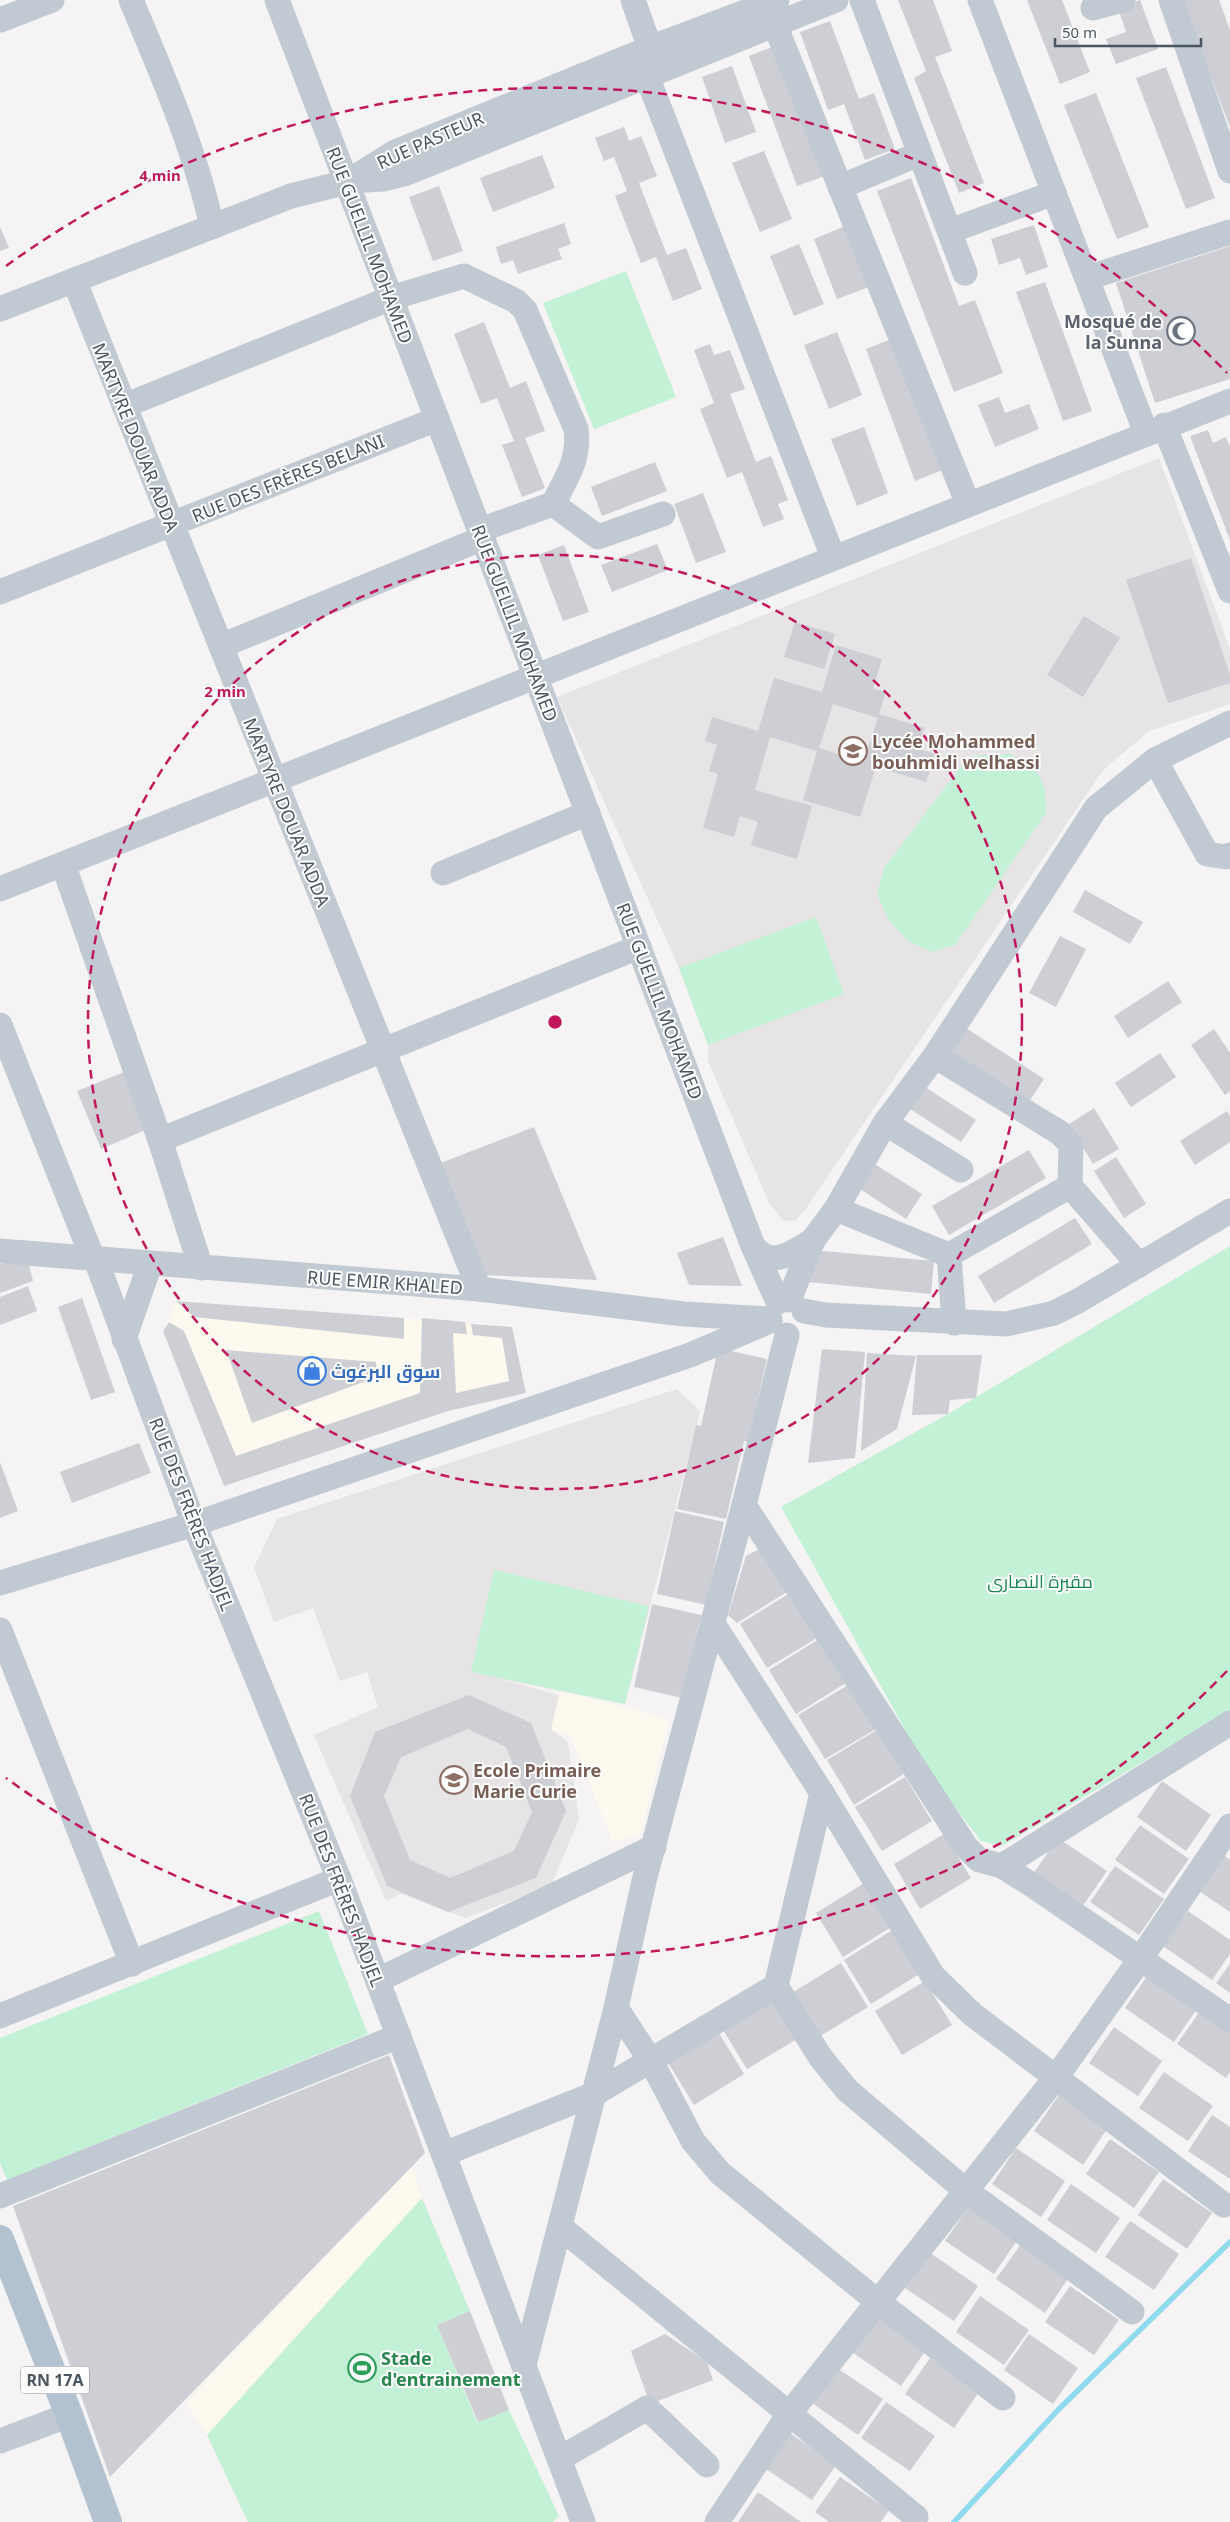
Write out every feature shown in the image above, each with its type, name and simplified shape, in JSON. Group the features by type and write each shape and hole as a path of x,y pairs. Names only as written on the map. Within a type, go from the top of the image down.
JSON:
{"main road":[{"name":"RN 17A","path":"0,2239 69,2415 108,2522"}],"street":[{"path":"6,12 52,0"},
{"path":"131,0 172,102 204,192 212,227"},
{"name":"RUE GUELLIL MOHAMED","path":"278,0 753,1246 783,1314"},
{"path":"633,0 650,48 647,76 833,558"},
{"name":"RUE PASTEUR","path":"0,309 291,196 347,182 395,152 650,48 777,0"},
{"path":"347,182 383,179 408,173 836,0"},
{"path":"862,0 965,273"},
{"path":"980,0 1087,278 1230,591"},
{"path":"1093,8 1123,0"},
{"path":"1171,0 1230,171"},
{"path":"775,25 968,504"},
{"path":"840,187 920,154"},
{"path":"950,231 1054,193"},
{"path":"1087,278 1230,232"},
{"path":"124,406 391,298 464,276 516,301 525,310 576,429 578,446 574,463 553,504 220,646"},
{"name":"MARTYRE DOUAR ADDA","path":"74,280 479,1289"},
{"path":"0,889 1155,429 1223,408"},
{"name":"RUE DES FRÈRES BELANI","path":"0,592 437,419"},
{"path":"553,504 598,537 663,514"},
{"path":"524,2366 616,2008 644,1882 744,1505 783,1314 813,1240 836,1210 885,1123 935,1056 1096,808 1154,760 1230,723"},
{"path":"1154,760 1207,854 1226,857 1230,855"},
{"path":"443,873 588,813"},
{"path":"64,864 160,1140 202,1268"},
{"path":"160,1140 639,947"},
{"name":"RUE DES FRÈRES HADJEL","path":"0,1025 94,1259 194,1524 339,1879 583,2522"},
{"path":"935,1056 1060,1133 1072,1145 1070,1186 1139,1265"},
{"path":"885,1123 961,1170"},
{"path":"948,1255 1070,1186"},
{"path":"836,1210 948,1255"},
{"name":"RUE EMIR KHALED","path":"0,1251 479,1289 684,1314 826,1315 954,1323 1006,1324 1054,1313 1078,1301 1230,1211"},
{"path":"753,1246 758,1252 777,1259 788,1257 813,1240"},
{"path":"948,1255 954,1323"},
{"path":"124,1339 150,1264"},
{"path":"684,1314 695,1326 696,1339 690,1356"},
{"path":"0,1583 194,1524 690,1356 783,1314"},
{"path":"744,1505 966,1847 979,1860 1002,1866 1141,1958 1230,2020"},
{"path":"712,1622 822,1793 933,1976 972,2014 1057,2076 1224,2205"},
{"path":"0,1630 132,1964"},
{"path":"1002,1866 1230,1722"},
{"path":"822,1793 776,1986 821,2058 847,2090 965,2190 1132,2312"},
{"path":"717,2522 789,2414 1057,2076 1227,1836"},
{"path":"378,1980 654,1847"},
{"path":"0,2016 339,1879"},
{"path":"444,2154 594,2094 776,1986"},
{"path":"616,2008 651,2061 692,2141 720,2173 878,2302 1003,2398"},
{"path":"0,2196 399,2036"},
{"path":"560,2227 916,2517"},
{"path":"559,2459 647,2408 707,2464"},
{"path":"0,2441 69,2415"}],"shaded area":[{"name":"Lycée Mohammed bouhmidi welhassi","path":"1159,458 1230,649 1230,704 1149,731 1103,770 807,1207 796,1220 784,1221 769,1203 708,1061 708,1045 679,968 557,697"},
{"name":"سوق البرغوث","path":"176,1301 512,1327 526,1393 448,1411 224,1486 163,1331"},
{"path":"677,1389 700,1411 625,1704 497,1678 559,1695 551,1729 568,1742 579,1819 551,1886 465,1918 401,1894 386,1901 314,1735 378,1707 367,1672 340,1681 313,1608 274,1622 254,1567 277,1519"},
{"path":"560,1691 669,1719 640,1835 613,1843 571,1737 551,1729"},
{"path":"412,2167 422,2198 207,2435 186,2403"}],"green space":[{"path":"626,271 676,397 594,429 543,303"},
{"path":"1010,754 1029,766 1040,777 1045,791 1046,813 955,945 931,952 907,940 888,919 877,894 884,868 966,760 973,756"},
{"path":"816,917 844,994 708,1045 679,968"},
{"name":"مقبرة النصارى","path":"1230,1246 1230,1710 1002,1846 981,1841 931,1776 781,1507 948,1414"},
{"path":"494,1570 649,1606 625,1704 471,1672"},
{"path":"319,1911 368,2034 7,2180 0,2163 0,2038"},
{"name":"Stade d'entrainement","path":"422,2198 470,2311 437,2325 477,2422 509,2410 559,2516 553,2522 248,2522 207,2435"}],"building":[{"path":"898,0 933,0 952,51 935,57 984,183 959,193 914,78 926,71"},
{"path":"1027,0 1062,0 1090,72 1060,84"},
{"path":"1140,0 1158,49 1116,64 1106,39 1126,32 1118,8"},
{"path":"1181,0 1219,0 1230,30 1230,127"},
{"path":"830,21 859,99 874,93 895,149 865,160 844,104 828,110 800,32"},
{"path":"777,45 825,176 797,186 749,56"},
{"path":"732,66 756,132 725,143 702,77"},
{"path":"1166,67 1215,198 1186,209 1136,78"},
{"path":"1096,93 1149,227 1117,239 1064,105"},
{"path":"624,127 629,141 641,136 657,176 639,183 667,255 686,248 702,289 673,301 656,257 641,263 615,196 627,191 614,157 604,161 595,138"},
{"path":"764,151 792,219 760,232 732,163"},
{"path":"542,155 555,188 493,212 480,178"},
{"path":"911,178 959,306 975,300 1003,373 954,392 877,191"},
{"path":"439,186 463,251 433,261 409,197"},
{"path":"564,223 571,244 558,249 562,259 518,274 513,260 501,264 496,247"},
{"path":"1034,225 1048,267 1026,275 1020,258 999,265 991,239"},
{"path":"845,226 869,287 837,299 814,239"},
{"path":"0,227 9,248 0,251"},
{"path":"799,244 824,304 794,316 770,256"},
{"name":"Mosqué de la Sunna","path":"1230,246 1230,379 1155,403 1116,283"},
{"path":"1045,282 1092,411 1063,421 1016,292"},
{"path":"484,322 510,388 526,381 545,431 525,438 545,488 522,497 502,445 514,441 497,398 481,404 454,334"},
{"path":"837,332 862,395 829,409 804,345"},
{"path":"894,338 942,470 915,481 866,349"},
{"path":"710,344 714,355 730,350 745,389 730,394 756,462 771,456 788,500 778,504 784,519 763,527 742,472 727,478 700,409 714,403 694,350"},
{"path":"999,397 1005,413 1029,404 1039,429 995,447 978,405"},
{"path":"864,427 888,493 857,506 831,439"},
{"path":"1208,430 1213,443 1226,437 1230,447 1230,540 1190,436"},
{"path":"655,462 667,491 602,516 591,487"},
{"path":"703,493 726,552 696,563 674,504"},
{"path":"657,544 668,570 612,592 601,565"},
{"path":"564,545 589,612 563,621 538,555"},
{"path":"1191,558 1230,675 1230,683 1168,703 1126,580"},
{"path":"1084,616 1120,638 1083,697 1047,675"},
{"path":"795,622 835,634 824,669 784,657"},
{"path":"836,645 882,659 873,689 886,692 879,714 924,728 918,749 935,754 926,782 876,767 860,817 803,800 817,751 770,737 755,790 812,806 797,859 751,845 758,822 740,816 734,837 703,828 718,774 709,771 717,745 705,741 712,717 758,731 774,678 822,692","holes":["833,704 878,718 863,762 819,748"]},
{"path":"1085,890 1143,922 1130,944 1073,912"},
{"path":"1060,936 1086,949 1056,1007 1029,993"},
{"path":"1168,981 1182,1002 1128,1038 1114,1016"},
{"path":"966,1028 1044,1079 1027,1105 949,1053"},
{"path":"1214,1029 1230,1053 1230,1091 1225,1095 1191,1045"},
{"path":"1160,1053 1176,1077 1131,1107 1115,1083"},
{"path":"124,1072 150,1128 101,1149 77,1091"},
{"path":"925,1087 976,1120 961,1142 910,1109"},
{"path":"1094,1108 1119,1149 1093,1164 1069,1124"},
{"path":"1227,1111 1230,1116 1230,1142 1195,1165 1180,1141"},
{"path":"534,1127 597,1280 480,1275 438,1164"},
{"path":"1029,1150 1046,1178 949,1235 932,1206"},
{"path":"1116,1157 1146,1204 1124,1218 1094,1171"},
{"path":"873,1163 922,1194 906,1219 857,1187"},
{"path":"1075,1218 1092,1244 994,1303 978,1276"},
{"path":"723,1237 742,1286 689,1285 677,1253"},
{"path":"812,1250 934,1261 931,1294 808,1282"},
{"path":"0,1264 29,1265 33,1281 0,1293"},
{"path":"28,1286 37,1311 0,1325 0,1297"},
{"path":"82,1298 115,1392 91,1400 58,1307"},
{"path":"176,1301 404,1318 404,1339 194,1317"},
{"path":"422,1318 465,1322 467,1334 453,1333 456,1393 509,1381 502,1338 473,1335 471,1324 512,1327 526,1393 448,1411 224,1486 163,1331 169,1322 184,1331 236,1456 420,1393"},
{"path":"718,1348 767,1359 748,1442 744,1441 726,1519 677,1509 696,1425 701,1426"},
{"path":"822,1349 865,1352 855,1458 808,1463"},
{"path":"226,1350 376,1362 377,1377 252,1423"},
{"path":"867,1353 916,1356 897,1429 861,1451"},
{"path":"917,1355 982,1355 976,1398 950,1400 948,1414 912,1415"},
{"path":"139,1443 151,1473 72,1503 60,1472"},
{"path":"0,1462 18,1511 0,1518"},
{"path":"675,1511 724,1522 706,1605 657,1594"},
{"path":"763,1547 790,1590 737,1623 728,1615 746,1556"},
{"path":"790,1593 817,1638 767,1668 740,1624"},
{"path":"652,1604 701,1615 682,1698 634,1687"},
{"path":"819,1639 846,1683 796,1714 769,1670"},
{"path":"848,1685 876,1729 825,1759 798,1715"},
{"path":"469,1695 531,1723 566,1811 536,1878 448,1912 387,1886 350,1796 375,1732","holes":["468,1729 506,1747 532,1812 514,1851 450,1878 410,1860 384,1796 401,1757"]},
{"path":"877,1730 904,1774 854,1805 827,1760"},
{"path":"905,1777 932,1821 882,1851 855,1807"},
{"path":"1162,1781 1211,1815 1186,1851 1137,1817"},
{"path":"1140,1825 1189,1859 1164,1894 1115,1860"},
{"path":"944,1834 971,1878 920,1909 894,1864"},
{"path":"1058,1838 1107,1871 1082,1907 1033,1874"},
{"path":"1224,1855 1230,1860 1230,1912 1199,1891"},
{"path":"1115,1866 1164,1899 1139,1935 1090,1902"},
{"path":"866,1882 893,1926 843,1957 816,1913"},
{"path":"1188,1911 1230,1940 1230,1954 1212,1980 1163,1946"},
{"path":"894,1929 921,1973 871,2004 844,1960"},
{"path":"841,1963 868,2007 817,2038 790,1994"},
{"path":"1230,1964 1230,1993 1216,1983"},
{"path":"1150,1972 1199,2006 1174,2042 1125,2008"},
{"path":"925,1981 952,2025 902,2055 875,2011"},
{"path":"770,1994 797,2039 747,2069 720,2025"},
{"path":"1202,2008 1230,2028 1230,2072 1226,2078 1177,2044"},
{"path":"1114,2027 1162,2061 1138,2096 1089,2063"},
{"path":"717,2030 744,2074 694,2105 667,2061"},
{"path":"389,2055 425,2153 110,2477 13,2206"},
{"path":"1164,2072 1213,2106 1188,2141 1139,2108"},
{"path":"1059,2095 1107,2129 1083,2165 1034,2131"},
{"path":"1212,2115 1230,2127 1230,2179 1188,2151"},
{"path":"1110,2139 1159,2172 1134,2208 1086,2174"},
{"path":"1016,2148 1065,2181 1041,2217 992,2184"},
{"path":"1163,2179 1212,2213 1187,2249 1138,2215"},
{"path":"1071,2184 1120,2218 1096,2253 1047,2220"},
{"path":"970,2205 1018,2239 994,2274 945,2241"},
{"path":"1130,2221 1179,2254 1154,2290 1105,2257"},
{"path":"1021,2244 1069,2277 1045,2313 996,2279"},
{"path":"929,2252 978,2286 954,2321 905,2288"},
{"path":"1070,2286 1119,2320 1094,2355 1045,2322"},
{"path":"980,2296 1029,2330 1004,2365 956,2332"},
{"path":"470,2311 509,2410 478,2422 437,2325"},
{"path":"877,2316 926,2350 901,2386 852,2352"},
{"path":"665,2334 707,2362 713,2380 650,2404 631,2351"},
{"path":"1029,2334 1078,2368 1053,2404 1004,2370"},
{"path":"930,2358 979,2392 954,2428 905,2394"},
{"path":"834,2366 883,2399 858,2435 809,2401"},
{"path":"886,2402 935,2436 910,2471 861,2438"},
{"path":"787,2431 836,2465 812,2500 763,2467"},
{"path":"840,2477 889,2510 881,2522 829,2522 815,2512"},
{"path":"758,2492 801,2522 738,2522"}],"waterway":[{"path":"954,2522 1059,2409 1230,2242"}],"place":[{"name":"Mosqué de la Sunna","path":"1181,331"},
{"name":"Lycée Mohammed bouhmidi welhassi","path":"853,751"},
{"name":"سوق البرغوث","path":"312,1371"},
{"name":"Ecole Primaire Marie Curie","path":"454,1780"},
{"name":"Stade d'entrainement","path":"362,2368"}]}
